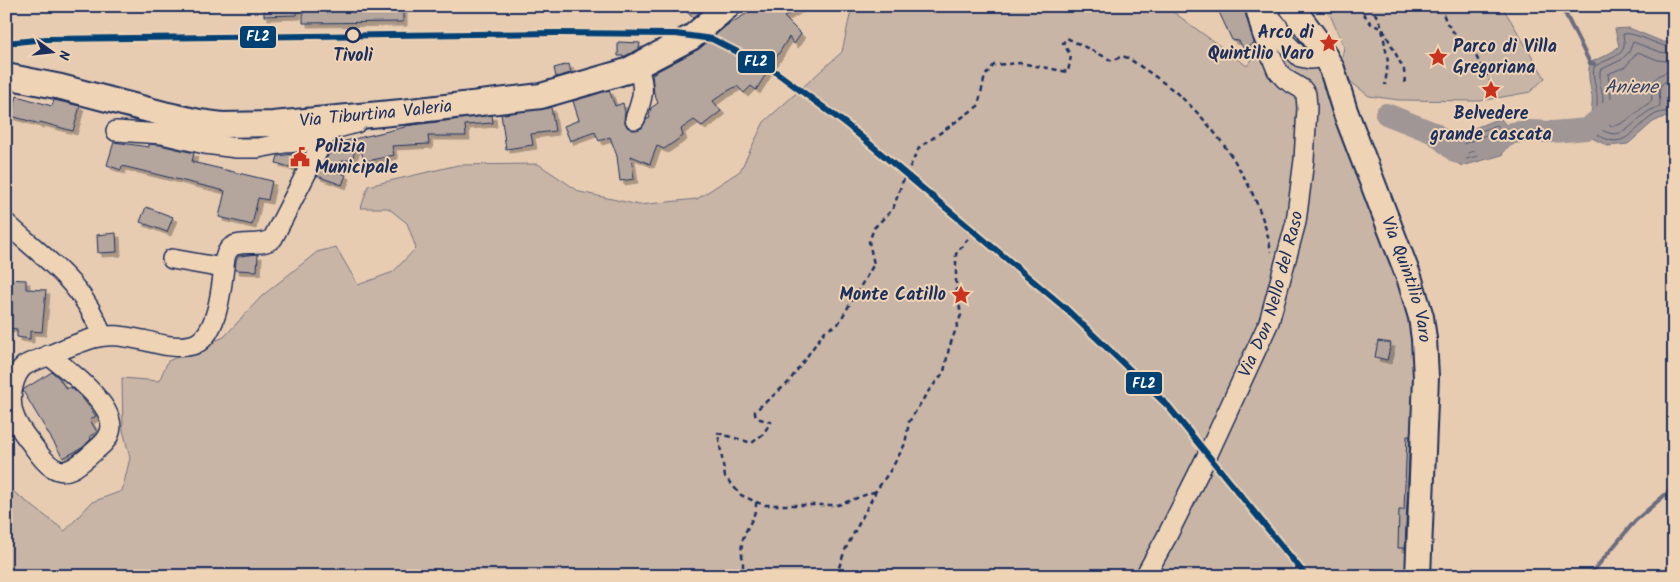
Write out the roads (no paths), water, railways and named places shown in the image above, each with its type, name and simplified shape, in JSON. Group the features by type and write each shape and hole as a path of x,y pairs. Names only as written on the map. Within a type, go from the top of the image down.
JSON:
{"main road":[{"name":"Via Tiburtina Valeria","path":"6,76 61,87 160,113 216,124 273,124 402,112 541,96 627,71 692,37 728,6"},
{"name":"Via Quintilio Varo","path":"1291,6 1314,37 1332,69 1410,280 1421,317 1426,377 1418,576"}],"street":[{"name":"Via Don Nello del Raso","path":"1144,576 1166,538 1208,454 1269,322 1296,222 1304,160 1306,94 1302,89 1285,80 1277,70 1262,33 1256,6"},
{"path":"1261,6 1277,25 1286,42 1300,57 1310,59 1325,57"},
{"path":"635,119 643,90 643,82 637,66"},
{"path":"48,355 84,384 97,398 110,419 110,432 104,443 68,471 57,470 44,460 17,423 11,405 14,382 18,373 26,365 48,355 102,336 118,335 174,346 197,343 205,337 213,324 226,253 231,247 244,243 265,243 273,238 323,140 329,132 339,127 402,112"},
{"path":"116,131 162,134 205,144 237,148 258,148 285,143 323,140"},
{"path":"6,223 75,286 91,309 102,336"},
{"path":"172,259 223,268"}],"water":[{"name":"Aniene","path":"1629,28 1663,42 1674,43 1674,91 1670,91 1674,120 1664,117 1653,122 1628,144 1608,146 1592,138 1587,129 1592,104 1589,67 1590,63 1619,46 1615,29"},
{"path":"1500,118 1513,133 1502,155 1462,166 1443,155 1434,133 1460,134"}],"waterway":[{"name":"Aniene","path":"1558,6 1566,15 1590,63 1594,64"},
{"name":"Aniene","path":"1486,148 1513,133 1587,129 1610,110"},
{"name":"Aniene","path":"1386,114 1434,133 1457,153"},
{"path":"1589,576 1635,521 1674,487"}],"place":[{"name":"Tivoli","path":"353,35"},
{"name":"Arco di Quintilio Varo","path":"1329,43"},
{"name":"Parco di Villa Gregoriana","path":"1438,57"},
{"name":"Belvedere grande cascata","path":"1491,90"},
{"name":"Polizia Municipale","path":"300,157"},
{"name":"Monte Catillo","path":"961,295"}]}
